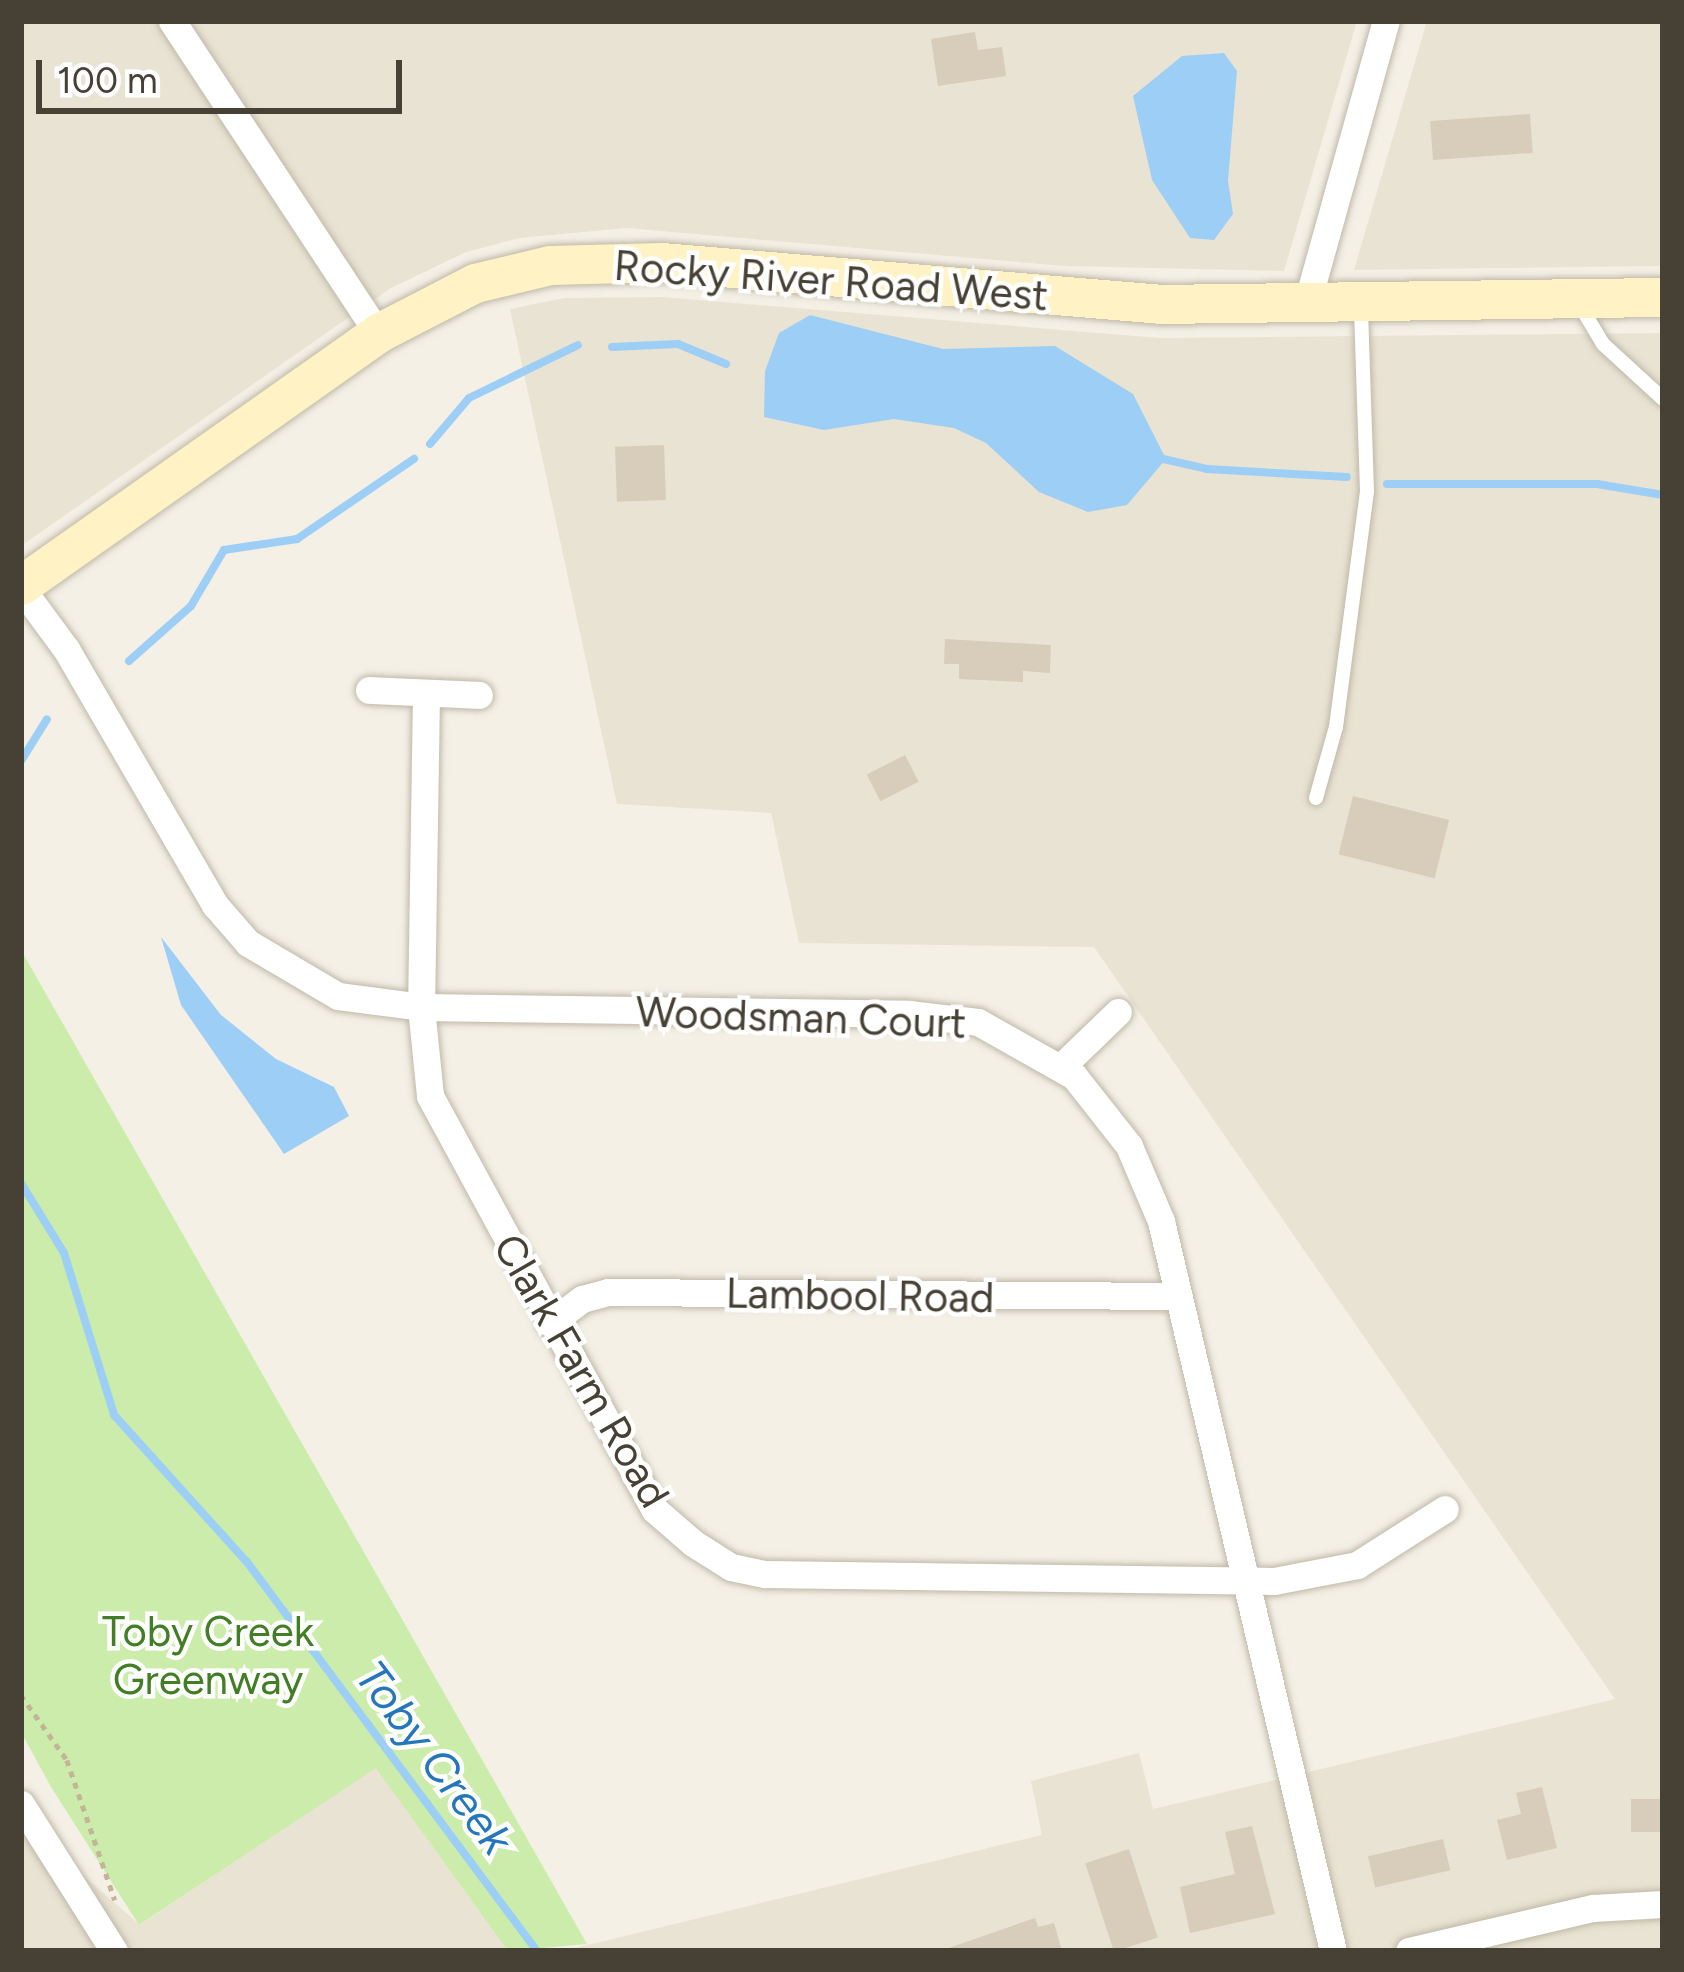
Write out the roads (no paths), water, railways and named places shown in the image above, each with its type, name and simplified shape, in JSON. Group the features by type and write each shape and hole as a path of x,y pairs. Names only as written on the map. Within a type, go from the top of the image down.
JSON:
{"street":[{"path":"172,21 378,333"},
{"path":"1307,303 1385,21"},
{"name":"Rocky River Road West","path":"21,586 378,333 475,283 594,262 1060,299 1307,303 1663,297"},
{"name":"Woodsman Court","path":"21,586 66,649 194,872 248,943 338,996 421,1007 909,1014 978,1022 1061,1067 1129,1146 1160,1221 1241,1582 1333,1951"},
{"path":"369,690 478,695"},
{"name":"Clark Farm Road","path":"426,694 421,1007 440,1121 656,1510 731,1567 1241,1582 1357,1565 1445,1509"},
{"path":"1061,1067 1118,1012"},
{"name":"Lambool Road","path":"550,1323 582,1299 608,1292 1178,1296"},
{"path":"21,1804 114,1951"},
{"path":"1409,1951 1593,1907 1663,1904"}],"lane":[{"path":"1575,298 1603,344 1663,400"},
{"path":"1316,798 1336,727 1367,491 1360,302"}],"water":[{"path":"1224,53 1237,71 1228,181 1233,214 1214,240 1190,238 1152,180 1133,96 1182,56"},
{"path":"810,315 943,349 1055,346 1133,394 1166,459 1127,505 1088,512 1039,492 986,443 954,428 894,419 824,430 764,417 765,371 779,333"},
{"path":"161,937 221,1015 276,1059 334,1087 349,1116 284,1154 181,1005"}],"waterway":[{"path":"612,347 678,344 726,364"},
{"path":"430,444 469,398 578,345"},
{"path":"1159,458 1207,469 1347,477"},
{"path":"129,661 191,606 224,550 297,539 414,459"},
{"path":"1387,484 1597,484 1663,495"},
{"path":"21,761 47,719"},
{"name":"Toby Creek","path":"21,1183 64,1253 114,1415 247,1562 537,1951"}],"park label":[{"name":"Toby Creek Greenway","path":"208,1656"}]}
